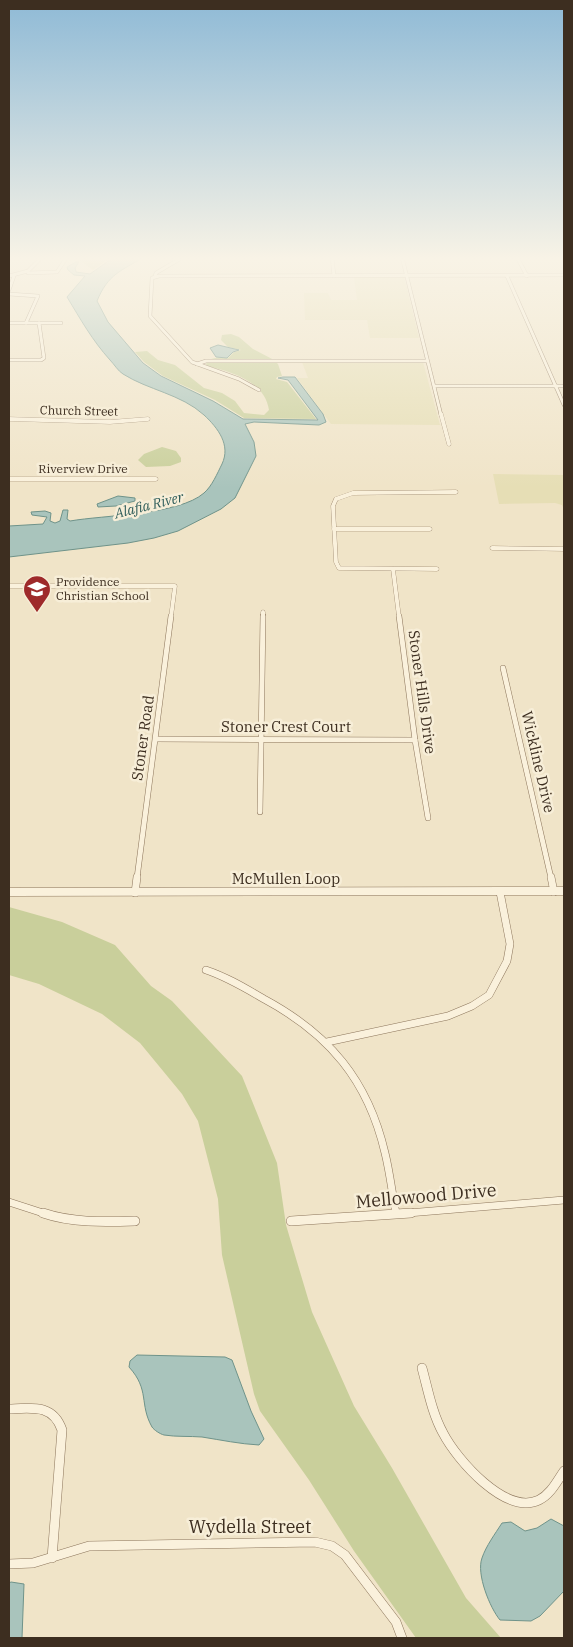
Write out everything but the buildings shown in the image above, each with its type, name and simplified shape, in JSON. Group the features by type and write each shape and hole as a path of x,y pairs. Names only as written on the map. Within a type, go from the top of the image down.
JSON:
{"street":[{"path":"9,360 41,360 44,358 41,334"},
{"path":"166,334 192,362 238,379 259,390"},
{"path":"420,334 449,444"},
{"path":"533,334 564,405"},
{"path":"197,364 206,361 426,361"},
{"path":"435,386 564,386"},
{"name":"Church Street","path":"9,419 110,422 148,419"},
{"name":"Riverview Drive","path":"9,478 156,479"},
{"path":"437,569 339,568 336,562 333,506 336,499 344,494 456,492"},
{"path":"334,529 430,529"},
{"path":"492,548 564,549"},
{"name":"Stoner Hills Drive","path":"393,569 415,740 428,818"},
{"name":"Stoner Road","path":"9,586 175,586 135,893"},
{"path":"260,812 263,612"},
{"name":"Wickline Drive","path":"503,668 554,892"},
{"name":"Stoner Crest Court","path":"156,739 415,740"},
{"name":"McMullen Loop","path":"9,892 564,892"},
{"path":"326,1042 448,1016 472,1006 489,994 500,977 507,961 510,944 500,892"},
{"path":"206,970 223,976 278,1006 326,1042 343,1063 362,1093 381,1135 396,1213"},
{"name":"Mellowood Drive","path":"290,1220 344,1219 396,1213 564,1200"},
{"path":"9,1202 54,1217 99,1222 135,1221"},
{"path":"422,1368 433,1412 444,1436 479,1479 511,1502 526,1504 542,1500 558,1484 564,1471"},
{"path":"9,1409 43,1409 55,1414 60,1420 62,1430 52,1558"},
{"name":"Wydella Street","path":"9,1564 32,1564 89,1546 116,1544 315,1542 332,1546 345,1555 396,1622 402,1638"}],"shaded area":[{"path":"369,334 418,334 419,338 370,338"},
{"path":"302,362 423,362 440,425 331,424 297,378 308,378"},
{"path":"493,474 564,475 564,510 562,505 555,503 499,504"}],"green space":[{"path":"231,334 239,337 253,349 278,364 282,376 276,379 287,382 316,419 244,418 215,400 163,376 144,362 135,352 147,351 158,360 175,365 204,388 222,393 235,401 244,413 264,415 269,410 266,400 254,385 235,374 206,366 207,360 228,358 234,352 241,350 228,347 221,340 222,335"},
{"path":"162,447 176,451 181,458 181,462 170,466 146,467 138,460 144,454"},
{"path":"9,907 62,922 115,945 151,986 172,1001 242,1076 277,1163 286,1225 312,1312 354,1406 392,1468 466,1598 501,1638 416,1638 354,1551 309,1480 260,1411 254,1394 222,1255 218,1199 198,1121 182,1094 140,1043 102,1014 39,984 9,975"}],"water":[{"name":"Alafia River","path":"90,334 118,334 143,363 161,376 213,401 243,419 318,420 288,380 278,378 295,377 323,414 326,422 319,425 254,422 245,424 254,442 256,456 235,498 221,509 178,531 128,543 9,557 9,526 43,524 47,517 32,515 31,512 45,511 51,513 50,521 55,523 60,521 63,510 68,510 67,519 70,521 140,513 177,506 204,493 212,483 222,464 225,450 222,437 204,415 185,402 121,373"},
{"path":"218,345 239,350 233,352 227,358 216,357 210,348"},
{"path":"118,496 135,498 135,501 116,506 98,507 97,504"},
{"path":"137,1355 225,1357 232,1360 251,1411 264,1439 259,1445 202,1437 169,1436 157,1432 148,1419 140,1383 129,1367 130,1361"},
{"path":"551,1519 564,1526 564,1591 540,1616 531,1621 500,1620 492,1608 482,1581 481,1565 486,1549 502,1523 511,1522 525,1531 537,1528"},
{"path":"9,1583 24,1584 22,1638 9,1638"}],"place":[{"name":"Providence Christian School","path":"37,613"}]}
